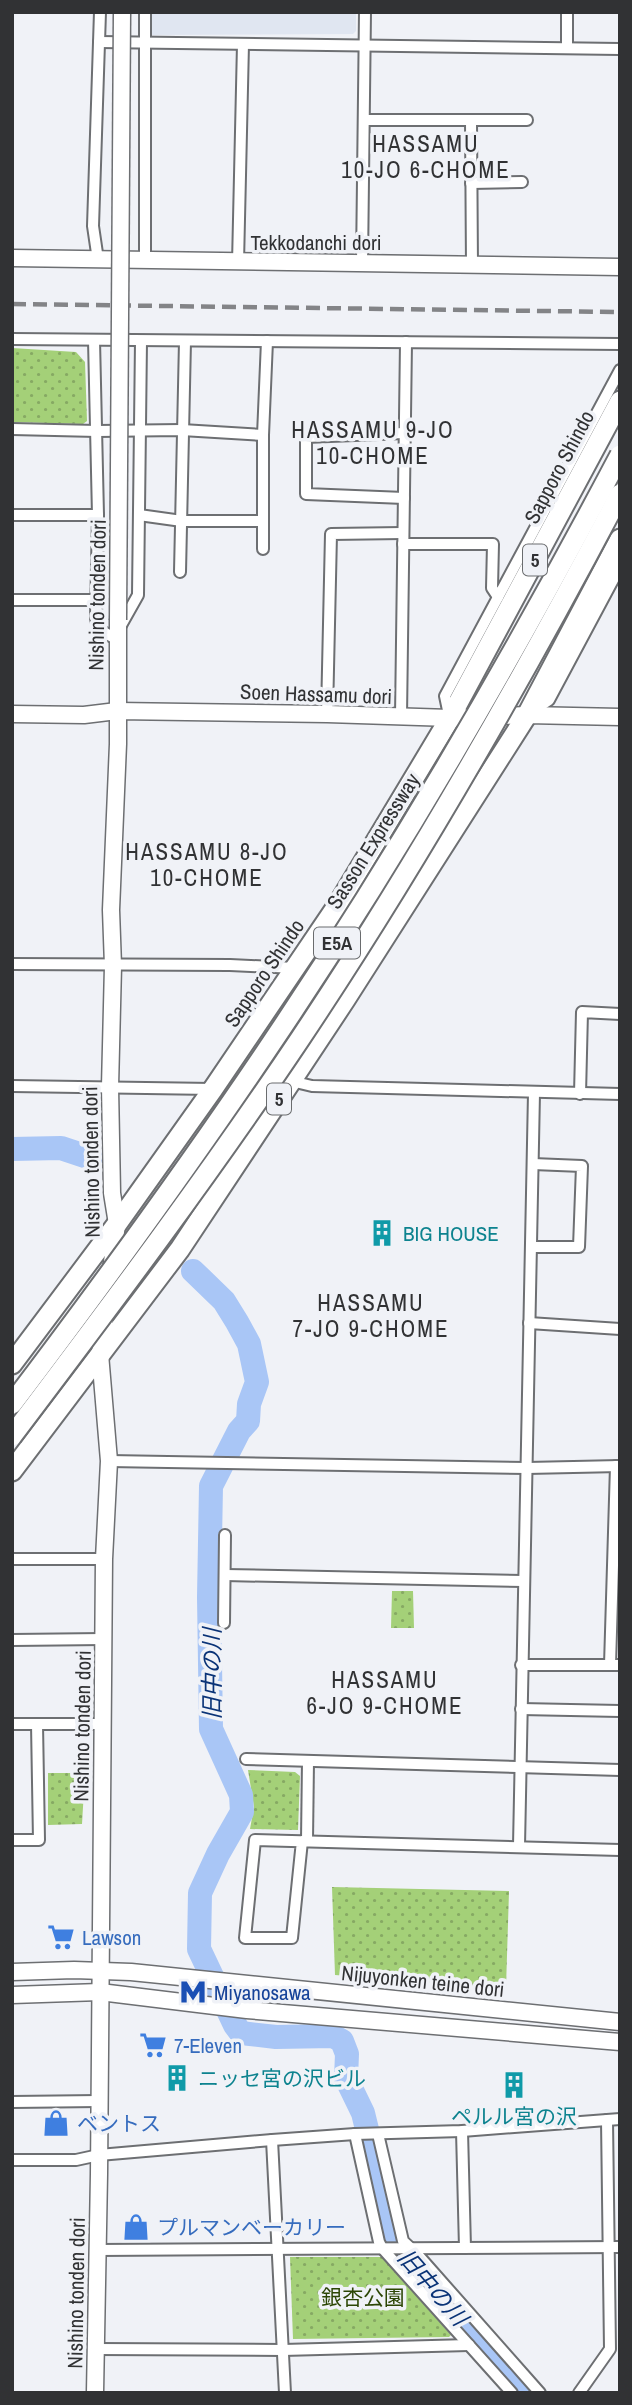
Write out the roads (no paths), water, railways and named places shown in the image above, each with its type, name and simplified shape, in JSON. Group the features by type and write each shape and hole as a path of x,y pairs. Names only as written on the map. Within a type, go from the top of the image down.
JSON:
{"highway":[{"name":"Sapporo Shindo","path":"12,1364 117,1224 213,1089 339,903 450,718 620,401"},
{"name":"Sasson Expressway","path":"12,1404 127,1250 285,1024 373,886 469,727 565,558 620,454"},
{"name":"Sasson Expressway","path":"12,1436 143,1264 309,1024 392,895 486,738 620,494"},
{"name":"5","path":"12,1471 180,1249 353,989 527,715 620,539"}],"street":[{"path":"98,260 93,226 100,12"},
{"name":"Nishino tonden dori","path":"95,2393 100,2155 104,1559 109,1461 100,1354 117,1224 111,1193 110,1087 113,966 111,910 118,744 122,12"},
{"path":"145,12 145,260"},
{"path":"362,263 365,12"},
{"path":"567,12 567,48"},
{"path":"99,42 620,49"},
{"path":"238,263 243,44"},
{"path":"363,120 527,120"},
{"path":"471,121 472,266"},
{"path":"471,183 522,182"},
{"name":"Tekkodanchi dori","path":"12,258 620,267"},
{"path":"12,339 620,344"},
{"path":"93,340 97,431 98,629 118,630 138,595 141,341"},
{"path":"180,572 185,341"},
{"path":"263,549 263,435 267,341"},
{"path":"401,717 405,342"},
{"path":"450,718 445,696 620,370"},
{"path":"12,429 182,430 263,435"},
{"path":"404,433 306,437 306,494 404,498"},
{"path":"12,515 98,515"},
{"path":"139,515 182,521 263,521"},
{"path":"327,713 331,534 493,544 492,588 498,597"},
{"path":"527,715 549,700 620,567"},
{"path":"12,600 96,600"},
{"name":"Soen Hassamu dori","path":"12,714 84,715 117,711 327,713 450,718 527,715 620,717"},
{"path":"12,964 295,968"},
{"path":"580,1094 582,1012 620,1014"},
{"path":"291,1081 312,1086 620,1094"},
{"path":"12,1086 213,1089"},
{"path":"519,1846 534,1093"},
{"path":"531,1247 579,1247 582,1166 533,1164"},
{"path":"528,1323 620,1329"},
{"path":"109,1461 527,1468 618,1466 615,1665 522,1665"},
{"path":"224,1623 225,1535"},
{"path":"12,1559 104,1559"},
{"path":"225,1575 523,1581"},
{"path":"12,1640 104,1639"},
{"path":"521,1709 620,1711"},
{"path":"12,1724 104,1724"},
{"path":"12,1840 39,1840 37,1724"},
{"path":"246,1759 620,1770"},
{"path":"308,1760 304,1841 292,1938 245,1938 255,1840 304,1841 519,1846 620,1850"},
{"name":"Nijuyonken teine dori","path":"12,1972 100,1970 620,2022"},
{"name":"Nijuyonken teine dori","path":"12,1995 100,1992 247,2010 620,2042"},
{"path":"12,2102 99,2101"},
{"path":"12,2160 76,2160 100,2155 272,2140 358,2134 462,2132 620,2119"},
{"path":"579,2393 615,2349 614,2247 607,2120"},
{"path":"462,2132 465,2248"},
{"path":"358,2134 379,2242 512,2393"},
{"path":"376,2134 402,2241 540,2393"},
{"path":"272,2140 285,2393"},
{"path":"97,2250 614,2247"},
{"path":"96,2349 283,2350 469,2345"}],"waterway":[{"name":"旧中の川","path":"12,1149 61,1148 91,1158"},
{"name":"旧中の川","path":"193,1271 224,1301 237,1322 249,1344 257,1382 249,1404 248,1421 239,1431 211,1486 211,1729 241,1795 242,1812 200,1893 199,1949 241,2033 276,2037 333,2036 342,2041 347,2054 346,2078 363,2113 389,2233 403,2257 526,2393"}],"railway":[{"path":"12,304 620,312"}],"place":[{"name":"BIG HOUSE","path":"382,1233"},
{"name":"Lawson","path":"61,1937"},
{"name":"Miyanosawa","path":"193,1992"},
{"name":"7-Eleven","path":"153,2045"},
{"name":"ニッセ宮の沢ビル","path":"177,2078"},
{"name":"ペルル宮の沢","path":"514,2085"},
{"name":"ベントス","path":"56,2123"},
{"name":"プルマンベーカリー","path":"136,2227"}],"district":[{"name":"HASSAMU 10-JO 6-CHOME","path":"426,156"},
{"name":"HASSAMU 9-JO 10-CHOME","path":"373,442"},
{"name":"HASSAMU 8-JO 10-CHOME","path":"207,864"},
{"name":"HASSAMU 7-JO 9-CHOME","path":"371,1315"},
{"name":"HASSAMU 6-JO 9-CHOME","path":"385,1692"}],"park label":[{"name":"銀杏公園","path":"363,2297"}]}
